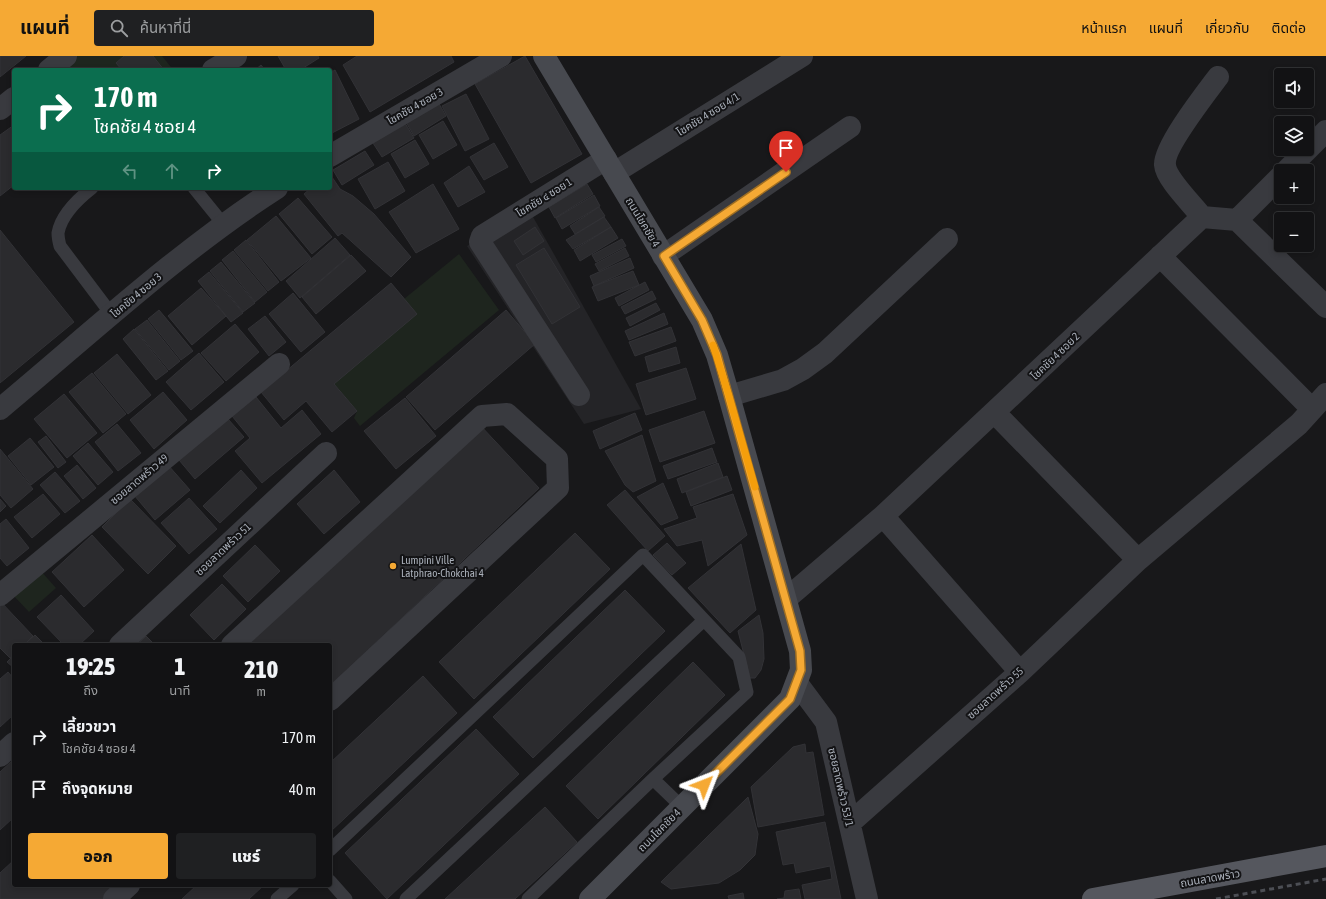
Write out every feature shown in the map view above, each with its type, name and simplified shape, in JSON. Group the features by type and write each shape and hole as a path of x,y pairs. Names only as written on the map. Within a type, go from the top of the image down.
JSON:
{"main road":[{"name":"ถนนโชคชัย 4","path":"544,56 702,320 717,355 800,651 801,670 797,684 790,699 590,899"},
{"name":"ถนนลาดพร้าว","path":"1093,899 1326,856"}],"street":[{"path":"51,68 66,56"},
{"path":"216,68 236,56"},
{"name":"โชคชัย 4 ซอย 3","path":"332,155 501,56"},
{"name":"โชคชัย 4 ซอย 4/1","path":"610,166 802,56"},
{"path":"1218,77 1165,156 1165,166 1168,174 1202,217 1237,220 1326,307"},
{"path":"0,109 12,100"},
{"path":"664,256 850,127"},
{"path":"1293,164 1326,131"},
{"name":"โชคชัย ๔ ซอย 1","path":"579,395 480,242 482,236 610,166"},
{"path":"1237,220 1274,183"},
{"name":"โชคชัย 4 ซอย 3","path":"0,409 112,315 224,225 274,190"},
{"name":"โชคชัย 4 ซอย 2","path":"786,599 883,516 995,413 1202,217"},
{"path":"729,396 783,380 803,369 825,353 947,240"},
{"path":"1160,256 1312,409"},
{"name":"ซอยลาดพร้าว 49","path":"0,595 279,364"},
{"name":"ซอยลาดพร้าว 55","path":"850,823 1020,672 1138,560 1312,409"},
{"path":"995,413 1138,560"},
{"path":"234,643 482,416 507,414 557,459 558,488 332,698"},
{"name":"ซอยลาดพร้าว 51","path":"122,643 326,453"},
{"path":"883,516 1020,672"},
{"name":"ซอยลาดพร้าว 53/1","path":"797,684 826,722 867,899"},
{"path":"0,756 12,745"},
{"path":"114,899 128,887"}],"lane":[{"path":"89,190 79,198 65,216 58,233 60,246 112,315"},
{"path":"196,190 224,225"},
{"path":"332,848 644,555 739,657 747,692 653,779 528,899"},
{"path":"406,899 704,620"},
{"path":"653,779 682,807"},
{"path":"332,883 346,899"},
{"path":"277,899 291,887"}],"shaded area":[{"path":"75,56 162,56 171,67 170,68 60,68"},
{"path":"528,208 641,409 584,424 467,246"},
{"path":"459,254 499,310 360,426 354,418 357,411 334,384 404,299"},
{"path":"40,570 56,588 29,612 12,594"}],"building":[{"path":"0,56 26,56 0,77"},
{"path":"124,56 153,56 162,68 120,68 116,63"},
{"path":"278,56 318,56 319,58 303,68 285,68"},
{"path":"357,56 451,56 454,62 370,112 343,65"},
{"path":"525,56 582,154 531,183 475,84"},
{"path":"335,70 359,119 332,133 332,72"},
{"path":"466,94 489,139 465,151 442,106"},
{"path":"438,102 446,116 414,136 406,122"},
{"path":"443,121 457,145 433,159 419,135"},
{"path":"405,123 414,138 382,157 373,143"},
{"path":"12,126 12,187 0,196 0,135"},
{"path":"415,140 429,164 405,178 391,154"},
{"path":"494,143 508,167 484,180 470,157"},
{"path":"365,151 374,165 342,185 333,170"},
{"path":"388,162 405,191 375,209 358,179"},
{"path":"469,166 485,192 458,207 444,183"},
{"path":"332,177 340,189 353,196 374,214 411,257 391,277 342,233 338,236 304,194 309,190 332,190"},
{"path":"433,184 459,229 416,253 389,212"},
{"path":"587,184 593,194 555,218 549,207"},
{"path":"594,195 600,206 562,229 556,218"},
{"path":"298,198 332,237 312,254 279,214"},
{"path":"599,207 605,216 575,234 570,226"},
{"path":"276,216 311,258 281,281 247,240"},
{"path":"604,217 611,227 573,249 566,240"},
{"path":"535,227 544,241 523,255 514,241"},
{"path":"611,227 618,238 580,261 574,250"},
{"path":"0,230 74,322 0,383"},
{"path":"335,238 350,255 300,298 286,281"},
{"path":"622,239 626,246 596,262 592,255"},
{"path":"246,240 279,282 268,291 234,250"},
{"path":"544,248 580,307 552,324 516,265"},
{"path":"625,248 629,256 599,271 595,264"},
{"path":"233,251 267,292 255,302 222,260"},
{"path":"351,255 366,271 316,314 302,297"},
{"path":"630,258 634,268 594,286 590,276"},
{"path":"221,262 255,303 243,312 210,271"},
{"path":"633,271 639,285 598,301 592,287"},
{"path":"209,272 243,313 231,322 198,281"},
{"path":"645,282 649,290 619,306 615,298"},
{"path":"391,283 417,314 334,384 357,411 332,432 306,401 284,420 261,392"},
{"path":"201,288 226,316 192,345 168,316"},
{"path":"652,291 656,299 625,314 621,307"},
{"path":"293,293 325,332 301,352 269,314"},
{"path":"656,303 660,310 630,326 626,318"},
{"path":"159,310 193,351 181,360 148,319"},
{"path":"506,310 535,344 435,430 406,397"},
{"path":"664,313 668,324 629,340 625,331"},
{"path":"265,316 286,342 269,356 248,329"},
{"path":"147,320 180,361 169,370 135,329"},
{"path":"235,324 259,352 226,381 201,353"},
{"path":"671,327 676,341 635,356 629,342"},
{"path":"134,329 168,371 156,380 123,339"},
{"path":"676,347 680,363 649,372 645,357"},
{"path":"199,353 224,382 191,410 166,382"},
{"path":"117,354 151,395 128,414 94,373"},
{"path":"686,368 696,399 646,415 636,384"},
{"path":"92,373 126,414 103,433 69,392"},
{"path":"163,392 187,420 154,449 130,420"},
{"path":"64,394 97,433 67,458 34,419"},
{"path":"256,397 281,428 302,410 321,434 262,483 235,451 250,438 232,416"},
{"path":"405,398 436,436 396,469 364,431"},
{"path":"704,411 715,443 660,462 649,430"},
{"path":"635,413 642,430 600,449 593,431"},
{"path":"228,419 244,437 195,479 179,460"},
{"path":"117,424 141,453 118,471 95,442"},
{"name":"Lumpini Ville Latphrao-Chokchai 4","path":"479,424 539,488 332,684 332,643 249,643"},
{"path":"642,435 656,481 633,492 625,485 605,451"},
{"path":"46,436 66,462 58,468 38,442"},
{"path":"30,438 54,467 31,485 8,456"},
{"path":"88,443 113,472 98,485 73,456"},
{"path":"712,448 717,462 668,479 663,466"},
{"path":"0,449 33,489 11,508 0,495"},
{"path":"718,463 723,477 682,493 677,479"},
{"path":"77,465 96,488 83,499 64,476"},
{"path":"168,465 190,490 155,520 134,495"},
{"path":"241,470 257,488 220,523 203,506"},
{"path":"334,470 360,502 324,534 297,504"},
{"path":"55,472 80,501 65,513 40,485"},
{"path":"727,476 732,490 691,506 686,492"},
{"path":"663,483 678,518 661,525 637,497"},
{"path":"625,490 665,536 648,551 607,505"},
{"path":"43,494 60,514 32,538 14,517"},
{"path":"733,494 747,535 708,566 702,540 677,546 664,529 697,518 693,507"},
{"path":"189,498 217,529 189,554 161,523"},
{"path":"0,499 6,506 0,512"},
{"path":"130,499 176,546 148,574 102,527"},
{"path":"6,519 29,548 7,566 0,558 0,524"},
{"path":"575,533 610,569 474,699 439,662"},
{"path":"92,535 124,570 84,607 52,572"},
{"path":"667,543 686,563 672,575 653,555"},
{"path":"741,544 756,610 730,633 688,588"},
{"path":"255,545 280,571 248,602 223,576"},
{"path":"222,584 246,609 214,640 190,615"},
{"path":"625,590 665,631 533,758 493,717"},
{"path":"61,595 94,631 81,643 62,643 37,617"},
{"path":"0,601 33,636 26,643 12,643 12,656 10,658 0,648"},
{"path":"759,615 763,633 764,659 761,670 755,678 750,678 738,631"},
{"path":"35,635 43,643 26,643"},
{"path":"146,636 153,643 139,643"},
{"path":"12,657 12,666 7,662"},
{"path":"693,662 725,695 598,819 566,786"},
{"path":"8,672 12,677 12,716 0,727 0,679"},
{"path":"423,676 457,713 332,830 332,761"},
{"path":"476,729 519,774 387,899 345,853"},
{"path":"805,744 806,753 813,752 824,815 758,827 751,787 793,747"},
{"path":"12,761 12,819 0,830 0,772"},
{"path":"748,797 758,834 755,855 740,870 719,883 671,889 661,882"},
{"path":"545,807 577,842 515,899 445,899"},
{"path":"825,822 841,899 805,899 802,885 832,879 830,866 796,873 794,863 783,865 776,832"},
{"path":"12,862 12,887 117,887 104,899 0,899 0,873"},
{"path":"195,887 262,887 249,899 182,899"},
{"path":"799,889 801,899 777,899 784,898 785,891"},
{"path":"743,893 744,899 729,899 728,896"}],"railway":[{"path":"1216,899 1326,879"}],"slow traffic":[{"path":"713,345 755,487"}],"place":[{"name":"Lumpini Ville Latphrao-Chokchai 4","path":"393,566"}],"route":[{"path":"704,785 790,699 797,684 801,670 800,651 717,355 702,320 664,256 786,172"}]}
